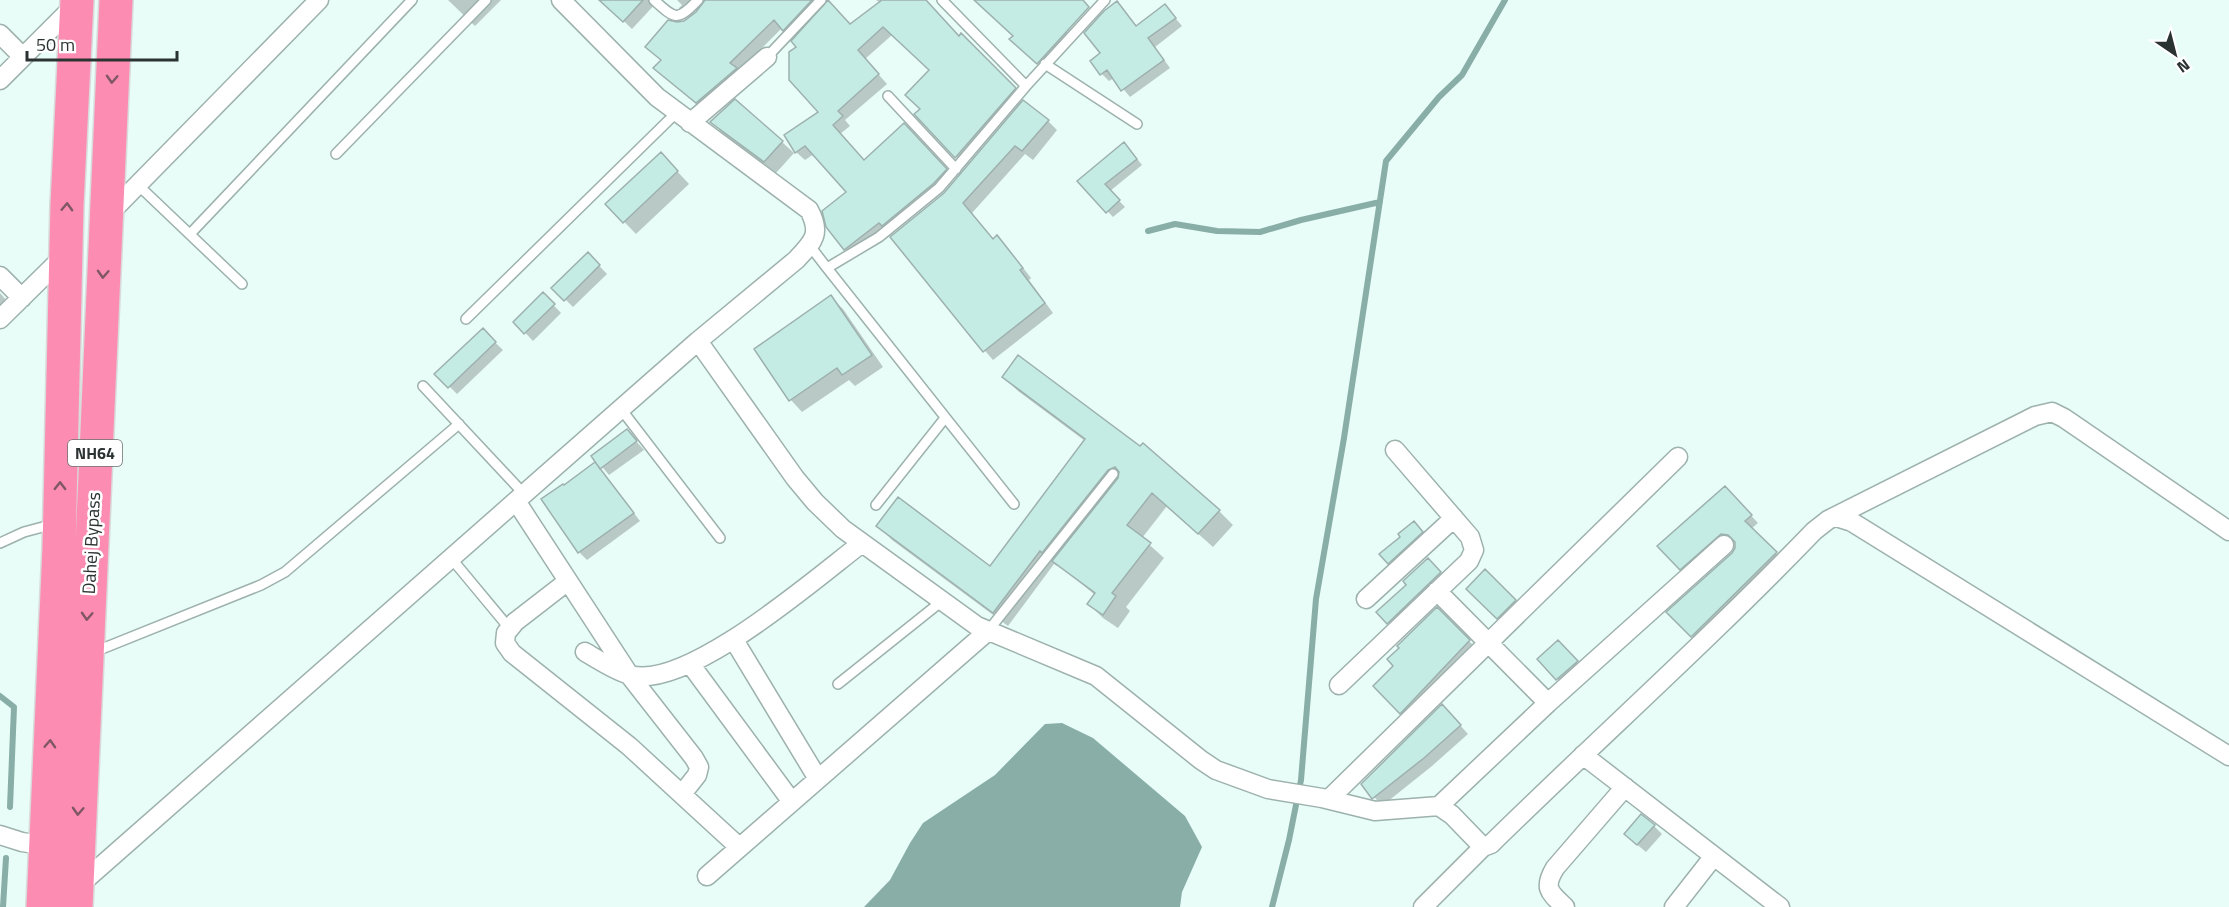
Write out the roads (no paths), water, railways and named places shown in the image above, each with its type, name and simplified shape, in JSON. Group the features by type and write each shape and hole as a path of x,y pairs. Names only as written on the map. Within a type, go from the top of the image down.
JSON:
{"highway":[{"name":"Dahej Bypass","path":"43,907 61,847 86,656 116,0"},
{"name":"Dahej Bypass","path":"76,897 61,847 59,523 66,255 77,1"}],"street":[{"path":"106,217 319,0"},
{"path":"76,897 451,558 810,246 815,234 815,223 808,210 683,118 650,90 561,0"},
{"path":"0,80 77,1"},
{"path":"0,34 23,57"},
{"path":"683,118 767,57"},
{"path":"0,319 66,255"},
{"path":"0,276 22,298"},
{"path":"698,341 795,478 830,518 977,626 1096,676 1216,770 1268,789 1375,811 1439,806 1548,703 1724,545"},
{"path":"1424,907 1483,847 1491,844 1696,648 1814,531 1828,520 2035,416 2052,412 2064,418 2229,531"},
{"path":"1339,685 1469,561 1474,550 1470,537 1395,450"},
{"path":"1325,799 1678,458"},
{"path":"520,498 568,581 630,676 699,767 697,775 682,794"},
{"path":"1836,517 1852,522 2229,756"},
{"path":"1366,599 1454,518"},
{"path":"585,652 630,676 653,676 691,665 734,640 862,543"},
{"path":"568,581 515,622 507,633 505,643 512,653 629,746 740,847"},
{"path":"1437,591 1548,703"},
{"path":"706,876 988,631"},
{"path":"734,640 818,779"},
{"path":"691,665 792,802"},
{"path":"1583,755 1780,907"},
{"path":"1565,907 1553,896 1548,888 1547,880 1625,787"},
{"path":"1439,806 1452,815 1483,847"},
{"path":"0,835 22,843 61,847"},
{"path":"1674,907 1714,856"}],"lane":[{"path":"190,234 412,0"},
{"path":"336,154 486,0"},
{"path":"654,0 671,15 678,17 698,0"},
{"path":"767,57 821,0"},
{"path":"942,0 1026,86"},
{"path":"827,268 879,237 939,188 1045,64 1105,0"},
{"path":"1045,64 1137,124"},
{"path":"888,96 956,169"},
{"path":"466,319 683,118"},
{"path":"138,185 242,284"},
{"path":"810,246 1014,504"},
{"path":"423,386 459,424 520,498"},
{"path":"621,409 720,538"},
{"path":"876,505 945,418"},
{"path":"86,656 261,585 285,572 459,424"},
{"path":"988,631 1113,474"},
{"path":"0,543 24,532 59,523"},
{"path":"451,558 510,629"},
{"path":"838,684 942,601"}],"waterway":[{"path":"1272,907 1301,780 1316,599 1344,438 1386,161 1439,97 1462,75 1505,0"},
{"path":"1148,231 1175,224 1217,231 1260,232 1380,202"},
{"path":"0,696 14,707 10,807"},
{"path":"3,907 6,858"}]}
